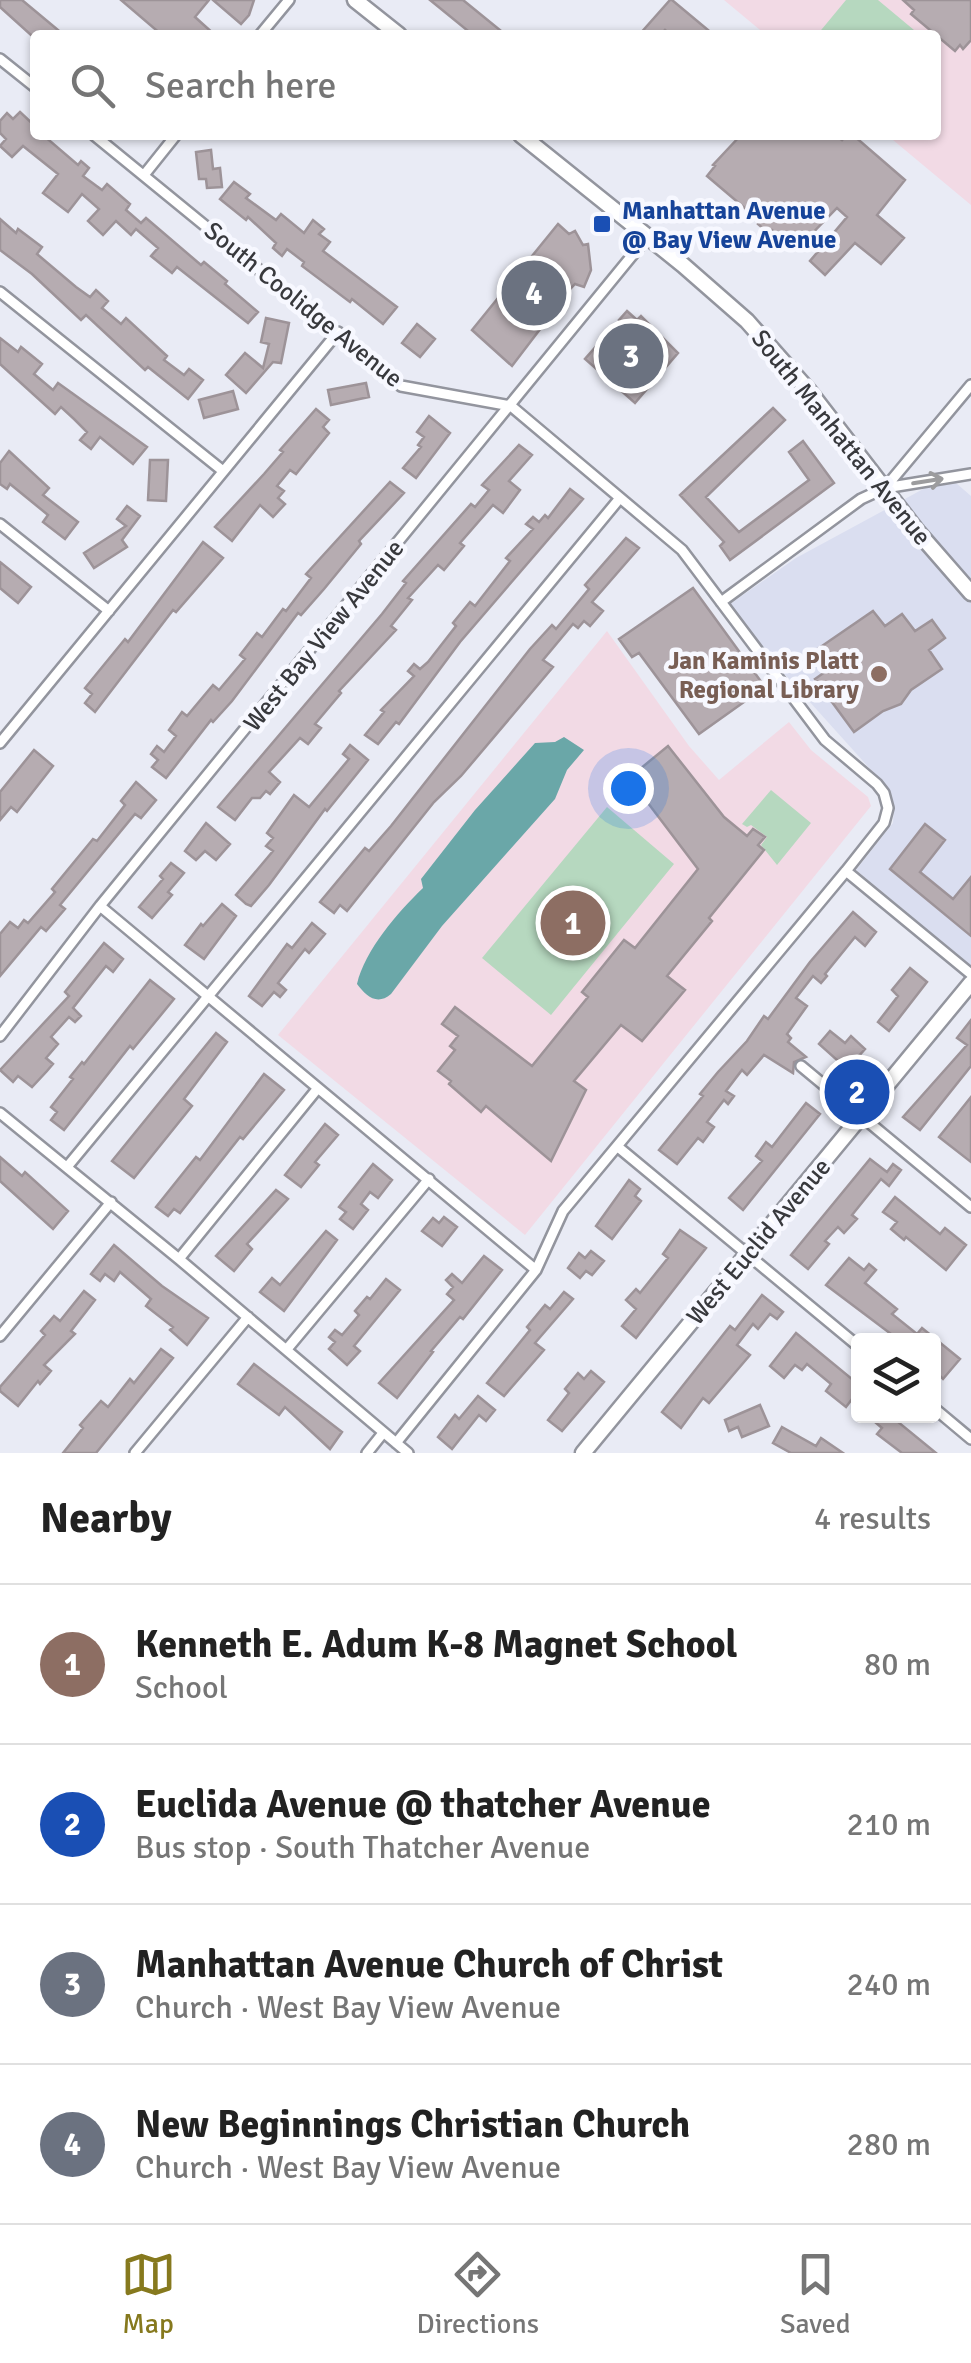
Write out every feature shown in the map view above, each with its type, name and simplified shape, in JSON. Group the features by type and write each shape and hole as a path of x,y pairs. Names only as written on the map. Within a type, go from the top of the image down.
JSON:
{"main road":[{"path":"355,0 393,30"},
{"name":"South Manhattan Avenue","path":"528,140 748,321 971,594"},
{"name":"West Euclid Avenue","path":"583,1453 971,983"}],"street":[{"path":"264,30 289,0"},
{"path":"0,59 30,83"},
{"name":"South Coolidge Avenue","path":"100,140 401,386 510,406 682,550 825,740 877,784 888,808 884,823 846,870"},
{"path":"144,175 172,140"},
{"name":"West Bay View Avenue","path":"0,1036 100,906 648,236"},
{"path":"0,292 223,471"},
{"path":"0,743 338,332"},
{"path":"884,488 971,385"},
{"path":"721,602 861,499 884,488 971,474"},
{"path":"67,1167 620,498"},
{"path":"0,524 109,611"},
{"path":"396,1443 536,1270 563,1211 846,870 971,974"},
{"path":"100,906 536,1270"},
{"path":"801,1066 971,1208"},
{"path":"179,1259 318,1088"},
{"path":"0,1113 408,1453"},
{"path":"618,1147 851,1340"},
{"path":"287,1349 428,1179"},
{"path":"0,1336 110,1202"},
{"path":"134,1453 248,1316"},
{"path":"941,1414 971,1439"},
{"path":"367,1453 383,1433"}],"shaded area":[{"path":"724,0 971,0 971,205 893,140 941,140 941,30 760,30"},
{"path":"846,0 878,0 914,30 821,30"},
{"path":"956,483 971,496 971,582 903,500 925,488"},
{"path":"892,506 971,600 971,966 856,870 893,823 890,791 781,670 730,604 796,558"},
{"path":"607,631 689,746 719,780 789,722 811,750 868,797 871,806 525,1235 278,1035"},
{"path":"564,737 584,750 567,770 555,799 442,926 391,994 381,999 368,996 357,984 361,971 383,933 423,888 421,879 535,743 555,742"},
{"path":"771,790 811,823 777,865 761,845 767,837 751,825 742,824"},
{"path":"607,807 674,864 551,1015 482,958"}],"building":[{"path":"0,0 22,0 58,30 30,30 30,34 0,7"},
{"path":"121,0 209,0 195,17 209,30 156,30"},
{"path":"213,0 254,0 241,24"},
{"path":"430,0 463,0 500,30 467,30"},
{"path":"672,0 708,30 665,30 643,30"},
{"path":"903,0 971,0 971,40 955,51 941,39 941,30 930,30 911,14 914,10"},
{"path":"20,112 30,121 30,140 49,140 78,165 81,161 89,168 83,176 102,190 107,184 130,204 126,210 141,223 146,218 201,265 204,262 258,312 248,323 177,267 172,273 151,256 158,248 136,229 131,235 116,221 103,235 88,221 99,209 82,194 68,212 43,193 58,174 23,146 12,157 0,146 6,139 0,133 0,121 7,113 13,119"},
{"path":"736,140 859,140 905,180 877,215 904,238 881,264 855,243 825,275 810,261 847,217 837,208 796,250 772,230 768,233 758,224 760,221 707,176"},
{"path":"211,150 213,169 220,168 222,187 207,188 206,179 199,179 196,152"},
{"path":"234,182 250,194 246,198 276,220 281,214 304,233 313,220 324,229 319,234 330,242 323,251 397,307 383,324 302,266 304,262 287,249 282,256 273,248 276,243 248,217 246,220 220,199"},
{"path":"0,219 42,247 37,254 76,287 90,297 96,290 108,301 102,308 121,324 126,318 167,356 164,360 184,375 189,369 203,380 188,399 148,367 145,370 86,315 81,320 0,250"},
{"path":"558,224 569,234 575,231 583,245 588,244 591,270 584,287 575,284 544,317 547,320 512,366 472,330"},
{"path":"627,311 637,320 641,316 678,353 635,403 585,359 599,343 608,350 627,328 619,320"},
{"path":"266,318 289,323 281,363 273,362 246,393 226,375 245,353 263,368 269,344 261,342"},
{"path":"417,324 435,339 420,357 402,343"},
{"path":"0,338 18,352 21,347 42,364 34,374 53,390 58,383 147,447 133,464 100,437 91,449 80,440 87,432 74,419 61,407 55,414 0,364"},
{"path":"366,383 369,397 331,405 328,390"},
{"path":"233,391 238,409 204,418 199,400"},
{"path":"773,408 785,420 706,497 739,532 809,480 789,452 803,441 834,483 730,560 720,546 724,542 680,495"},
{"path":"316,409 329,420 323,427 329,433 296,474 290,470 277,486 284,491 278,498 285,504 273,517 260,505 232,541 215,527"},
{"path":"429,416 450,433 416,478 403,468 421,447 418,445 424,437 417,432"},
{"path":"519,445 532,455 509,481 520,490 503,513 493,505 460,543 464,546 444,570 438,565 408,598 412,600 391,626 396,630 339,691 315,724 321,728 308,744 300,738 269,772 280,782 270,794 266,791 260,798 252,798 235,820 218,807 382,614 406,583 403,581 471,504 475,507 489,490 482,485"},
{"path":"9,451 49,488 43,495 78,522 65,539 43,522 48,515 10,484 7,489 0,484 0,463"},
{"path":"150,460 168,460 166,501 148,500"},
{"path":"390,482 404,493 359,541 361,544 324,589 301,615 298,613 232,701 211,720 166,778 152,767 158,760 151,754 157,746 164,752 176,736 169,730 182,712 187,716 213,685 219,690 245,659 240,655 257,633 262,637 283,609 286,611 311,578 306,574"},
{"path":"570,489 583,499 460,642 399,724 396,722 378,744 365,735 384,712 381,710 414,676 408,671 414,664 420,669 428,662 470,602 475,606 510,561 506,558 533,529 526,524 533,517 539,522 545,515 548,518"},
{"path":"127,506 140,516 122,540 127,547 94,568 84,553 126,526 117,519"},
{"path":"626,538 639,548 592,602 603,611 590,626 584,621 578,628 573,624 543,660 553,667 461,776 434,802 347,911 340,905 334,913 320,902 365,848 369,851 391,826 530,649 552,625 556,629 589,589 585,585"},
{"path":"203,542 223,558 176,612 173,610 95,712 85,703 92,694 85,688 125,639 128,642"},
{"path":"0,562 31,587 18,603 0,588"},
{"path":"693,588 765,687 699,734 639,653 632,657 619,639"},
{"name":"Jan Kaminis Platt Regional Library","path":"873,611 885,626 902,614 915,631 932,620 945,638 929,650 942,669 911,690 901,704 883,711 854,732 815,679 832,667 819,648"},
{"path":"350,745 368,760 325,809 269,885 251,906 246,904 236,895 273,851 266,846 273,838 267,833 294,795 309,807 349,759 343,754"},
{"path":"668,746 724,817 747,836 753,829 765,837 758,845 764,850 667,976 685,990 642,1041 621,1025 574,1081 586,1090 551,1161 486,1106 481,1112 438,1071 455,1050 450,1046 458,1036 442,1024 455,1007 532,1066 588,997 582,992 624,940 635,948 698,869 629,778"},
{"path":"34,750 53,766 17,812 11,807 0,820 0,792"},
{"path":"136,782 156,800 141,818 135,814 60,905 65,909 46,931 41,927 0,976 0,934 10,922 18,928 24,920 28,923 93,839 97,841 125,805 121,801"},
{"path":"206,823 230,844 216,860 205,851 196,860 185,851"},
{"path":"925,824 945,840 920,872 953,899 971,877 971,936 890,869"},
{"path":"171,863 184,873 152,918 139,907"},
{"path":"222,904 236,916 204,959 185,945"},
{"path":"853,912 876,932 865,946 855,937 821,983 813,976 796,998 807,1006 787,1034 791,1038 788,1042 806,1057 794,1062 793,1073 764,1055 747,1075 742,1070 726,1091 734,1096 728,1104 724,1100 707,1122 714,1127 703,1142 698,1138 677,1164 659,1150 703,1096 700,1094 764,1016 768,1019"},
{"path":"312,923 325,934 309,953 305,949 278,983 286,990 280,997 274,992 262,1006 249,996 287,944 292,948"},
{"path":"104,943 123,959 113,972 106,966 73,1008 81,1016 75,1022 69,1017 51,1037 58,1044 46,1058 53,1064 47,1071 32,1087 18,1076 13,1082 0,1070 69,996 65,992"},
{"path":"910,968 927,982 889,1031 878,1022 898,996 892,990"},
{"path":"150,980 174,999 133,1049 130,1046 64,1130 51,1120 57,1112 51,1107 73,1079 70,1077"},
{"path":"971,1020 971,1066 920,1130 903,1117 967,1045 957,1038"},
{"path":"830,1031 845,1043 851,1036 865,1049 847,1069 819,1044"},
{"path":"216,1033 227,1042 184,1099 192,1106 134,1178 112,1161"},
{"path":"264,1074 284,1090 243,1139 240,1137 180,1213 174,1209 168,1216 156,1207 196,1157 200,1160"},
{"path":"971,1097 971,1162 939,1137"},
{"path":"806,1103 820,1114 743,1210 729,1198 762,1161 756,1156 766,1142 772,1147"},
{"path":"325,1124 338,1135 315,1162 319,1165 301,1187 285,1175"},
{"path":"0,1157 22,1176 25,1172 68,1211 53,1229 0,1181"},
{"path":"870,1159 887,1172 893,1164 901,1170 889,1186 881,1179 852,1215 857,1219 844,1233 838,1227 808,1269 791,1255"},
{"path":"373,1164 392,1180 378,1198 370,1192 361,1204 368,1210 353,1229 340,1219 346,1212 339,1207"},
{"path":"629,1180 640,1189 635,1196 641,1201 612,1239 596,1226"},
{"path":"276,1190 288,1199 247,1244 252,1249 234,1271 216,1256"},
{"path":"895,1197 940,1234 945,1228 966,1245 946,1270 891,1229 897,1222 883,1212"},
{"path":"444,1217 457,1227 442,1246 422,1231 433,1218 439,1223"},
{"path":"680,1230 706,1248 636,1338 622,1326 636,1309 626,1300 636,1289 640,1293 668,1258 663,1254"},
{"path":"326,1231 337,1240 284,1311 260,1292 272,1278 280,1285"},
{"path":"114,1245 208,1318 187,1345 170,1330 173,1327 146,1306 151,1299 120,1272 114,1281 105,1274 100,1281 91,1274"},
{"path":"591,1251 604,1261 592,1275 586,1271 580,1278 568,1268 579,1253 585,1258"},
{"path":"484,1256 502,1270 431,1351 397,1398 379,1383 454,1300 447,1294 453,1287 446,1280 452,1274 462,1283"},
{"path":"849,1258 864,1270 869,1264 876,1270 865,1283 897,1309 892,1314 916,1333 890,1333 826,1285"},
{"path":"386,1279 400,1290 354,1346 360,1351 347,1365 329,1349 335,1342 329,1337 335,1330 342,1335 359,1315 355,1311"},
{"path":"84,1291 95,1300 71,1331 75,1334 44,1365 51,1371 18,1406 0,1387 45,1335 41,1331 54,1316 60,1321"},
{"path":"564,1292 573,1299 535,1343 544,1350 504,1396 487,1383 545,1305 550,1309"},
{"path":"762,1295 783,1312 777,1319 770,1314 758,1329 753,1324 737,1345 750,1355 709,1403 703,1398 681,1428 662,1412 730,1326 735,1330"},
{"path":"796,1333 851,1378 851,1400 846,1407 826,1391 831,1384 807,1364 802,1370 795,1365 784,1378 770,1366"},
{"path":"941,1344 960,1359 941,1377"},
{"path":"161,1349 173,1358 96,1453 63,1453 101,1401 108,1407 130,1379 134,1383"},
{"path":"254,1364 342,1432 330,1449 285,1407 279,1415 238,1384"},
{"path":"591,1371 604,1382 562,1431 548,1420 569,1393 565,1389 578,1373 584,1379"},
{"path":"478,1396 495,1410 486,1421 479,1415 452,1449 438,1437 455,1415 459,1419"},
{"path":"760,1405 769,1426 742,1437 738,1427 729,1431 725,1420"},
{"path":"876,1423 899,1423 936,1453 902,1453 877,1434 882,1428"},
{"path":"782,1427 816,1446 821,1438 843,1453 791,1453 773,1443"}],"place":[{"name":"Manhattan Avenue @ Bay View Avenue","path":"602,224"},
{"name":"New Beginnings Christian Church","path":"534,293"},
{"name":"Manhattan Avenue Church of Christ","path":"631,356"},
{"name":"Jan Kaminis Platt Regional Library","path":"879,674"},
{"name":"Kenneth E. Adum K-8 Magnet School","path":"573,923"},
{"name":"Euclida Avenue @ thatcher Avenue","path":"857,1092"}]}
